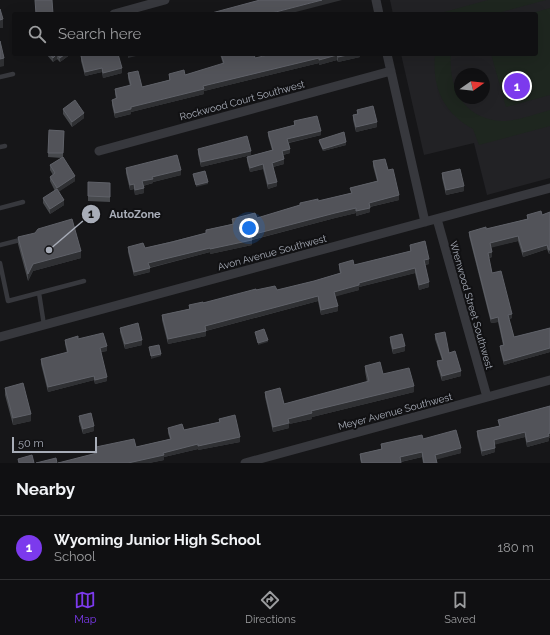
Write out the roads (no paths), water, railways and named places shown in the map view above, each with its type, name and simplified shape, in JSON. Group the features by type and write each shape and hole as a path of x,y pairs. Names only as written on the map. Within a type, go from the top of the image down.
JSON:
{"street":[{"path":"121,12 165,0"},
{"path":"376,0 379,12"},
{"path":"387,56 425,222"},
{"name":"Rockwood Court Southwest","path":"99,151 391,71"},
{"name":"Avon Avenue Southwest","path":"0,336 550,188"},
{"name":"Wrenwood Street Southwest","path":"437,218 487,397"},
{"name":"Meyer Avenue Southwest","path":"245,463 550,380"}],"lane":[{"path":"0,77 13,74"},
{"path":"0,208 23,202"},
{"path":"0,245 27,238"},
{"path":"0,263 8,302 84,281"},
{"path":"39,293 44,325"}],"place":[{"name":"Wyoming Junior High School","path":"517,86"},
{"name":"AutoZone","path":"49,250"}]}
